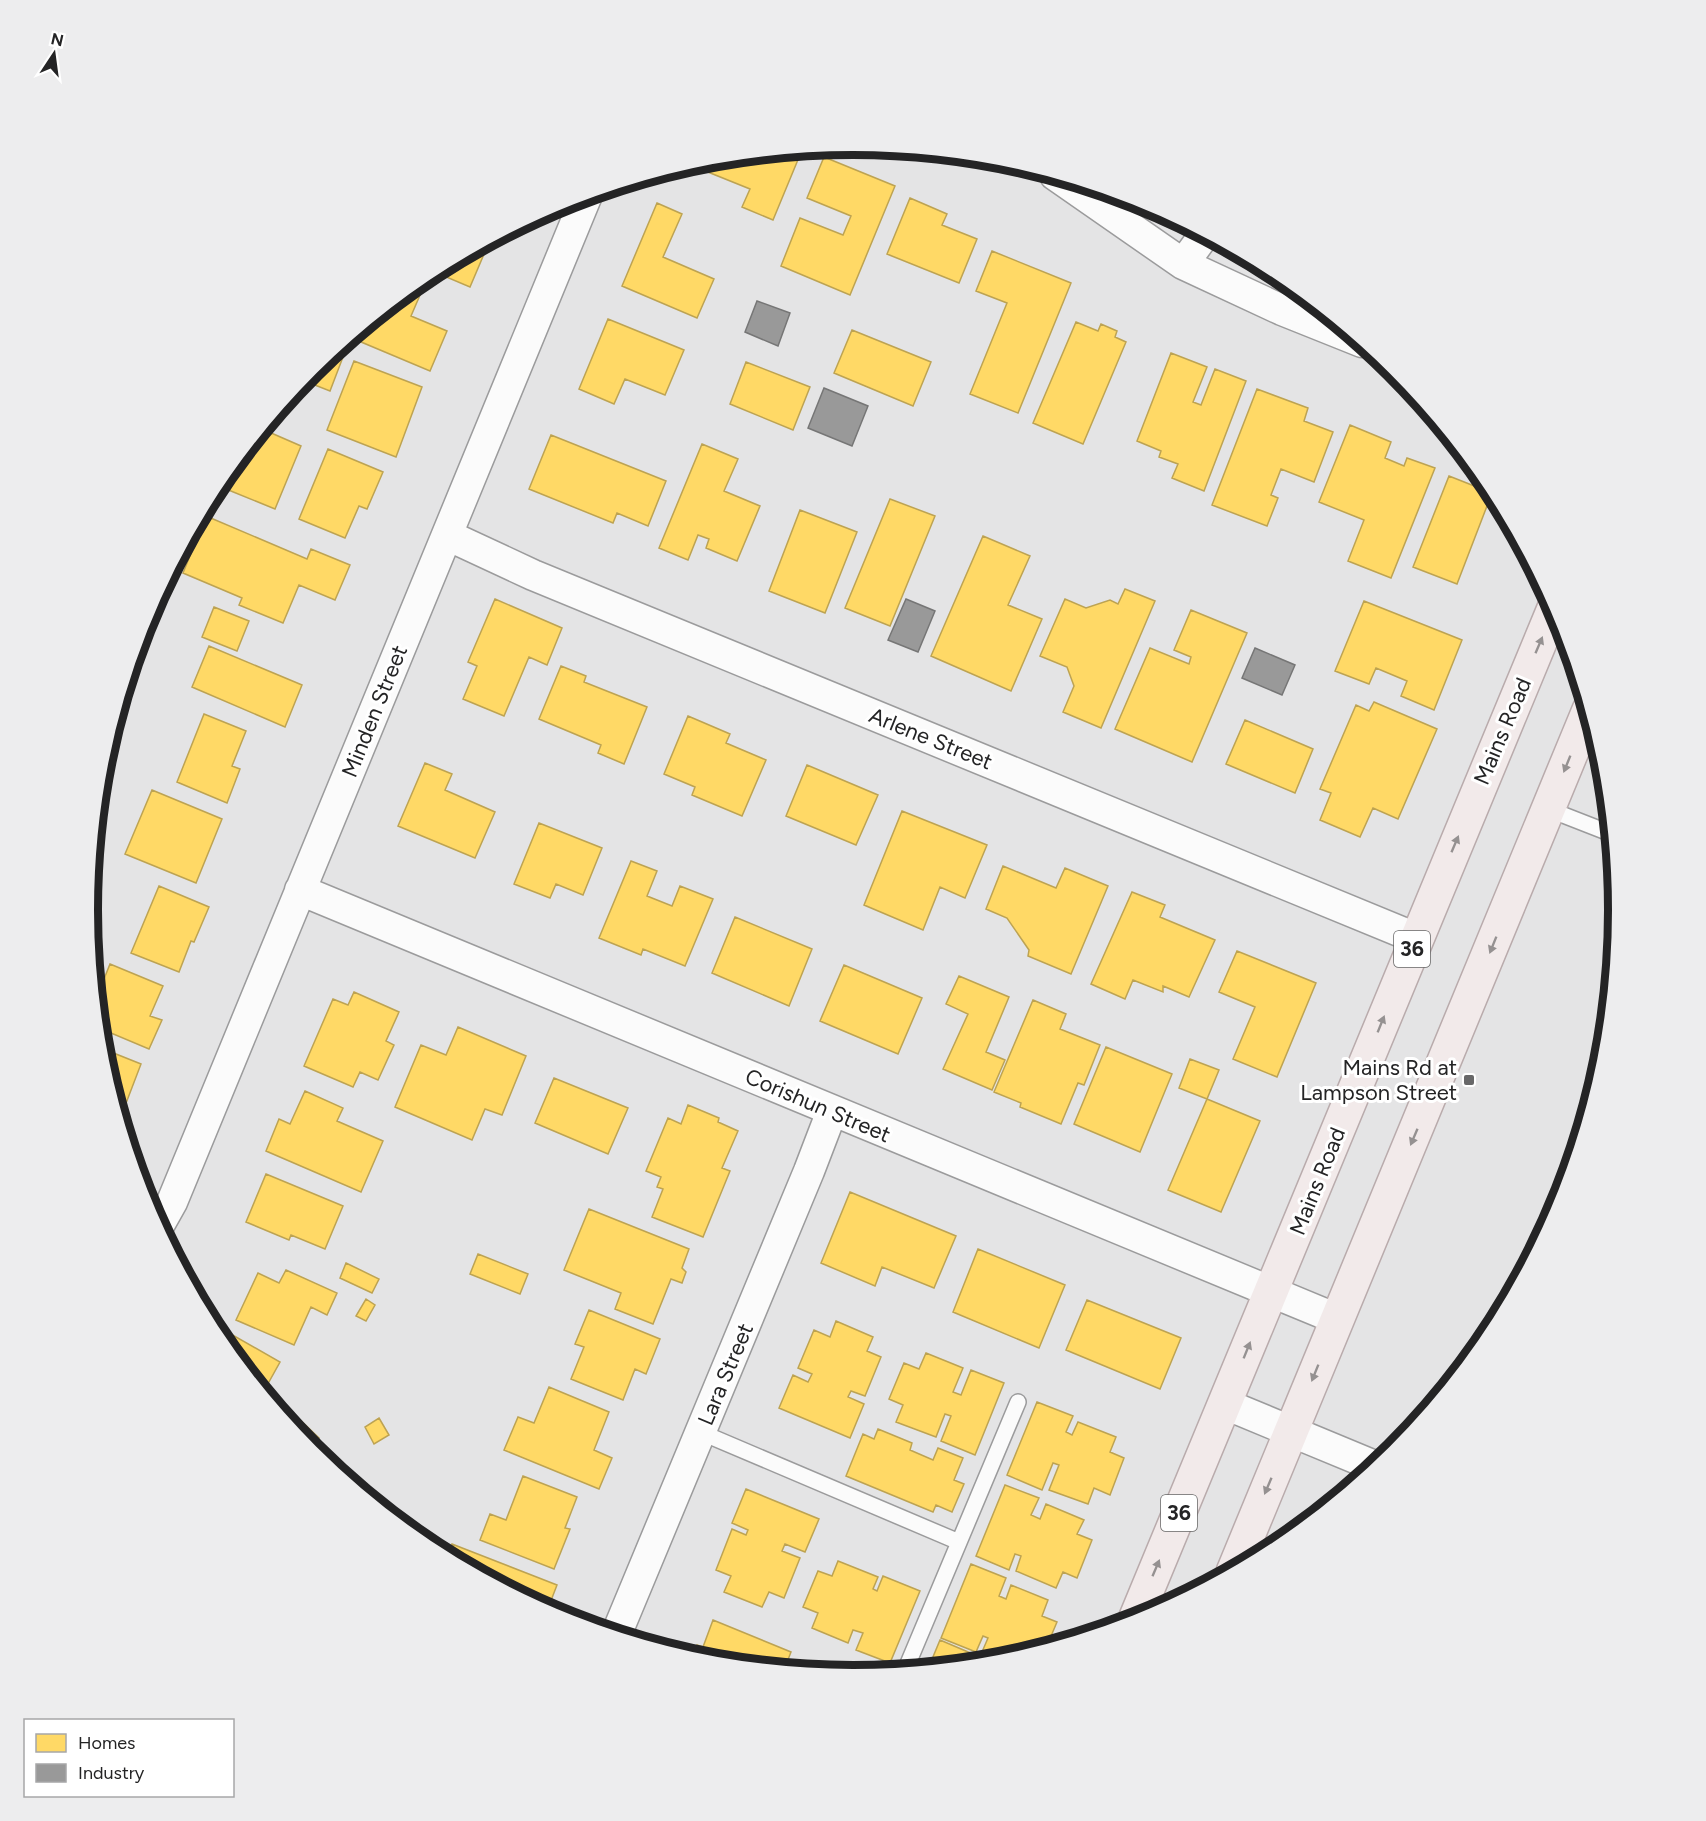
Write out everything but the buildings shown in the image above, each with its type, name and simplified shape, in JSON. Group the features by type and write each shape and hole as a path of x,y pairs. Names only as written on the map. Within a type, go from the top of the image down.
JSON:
{"main road":[{"name":"Mains Road","path":"1139,1609 1550,618"},
{"path":"1237,1561 1584,721"}],"street":[{"path":"1075,189 1184,264 1282,310 1340,333"},
{"name":"Minden Street","path":"163,1218 172,1202 583,206"},
{"path":"1184,264 1201,240"},
{"name":"Arlene Street","path":"447,535 533,575 1416,938"},
{"name":"Corishun Street","path":"300,890 1337,1319"},
{"name":"Lara Street","path":"619,1629 832,1111"},
{"path":"1225,1404 1368,1463"}],"lane":[{"path":"1548,809 1604,831"},
{"path":"909,1663 1018,1402"},
{"path":"700,1432 959,1542"}],"place":[{"name":"Mains Rd at Lampson Street","path":"1469,1080"}]}
